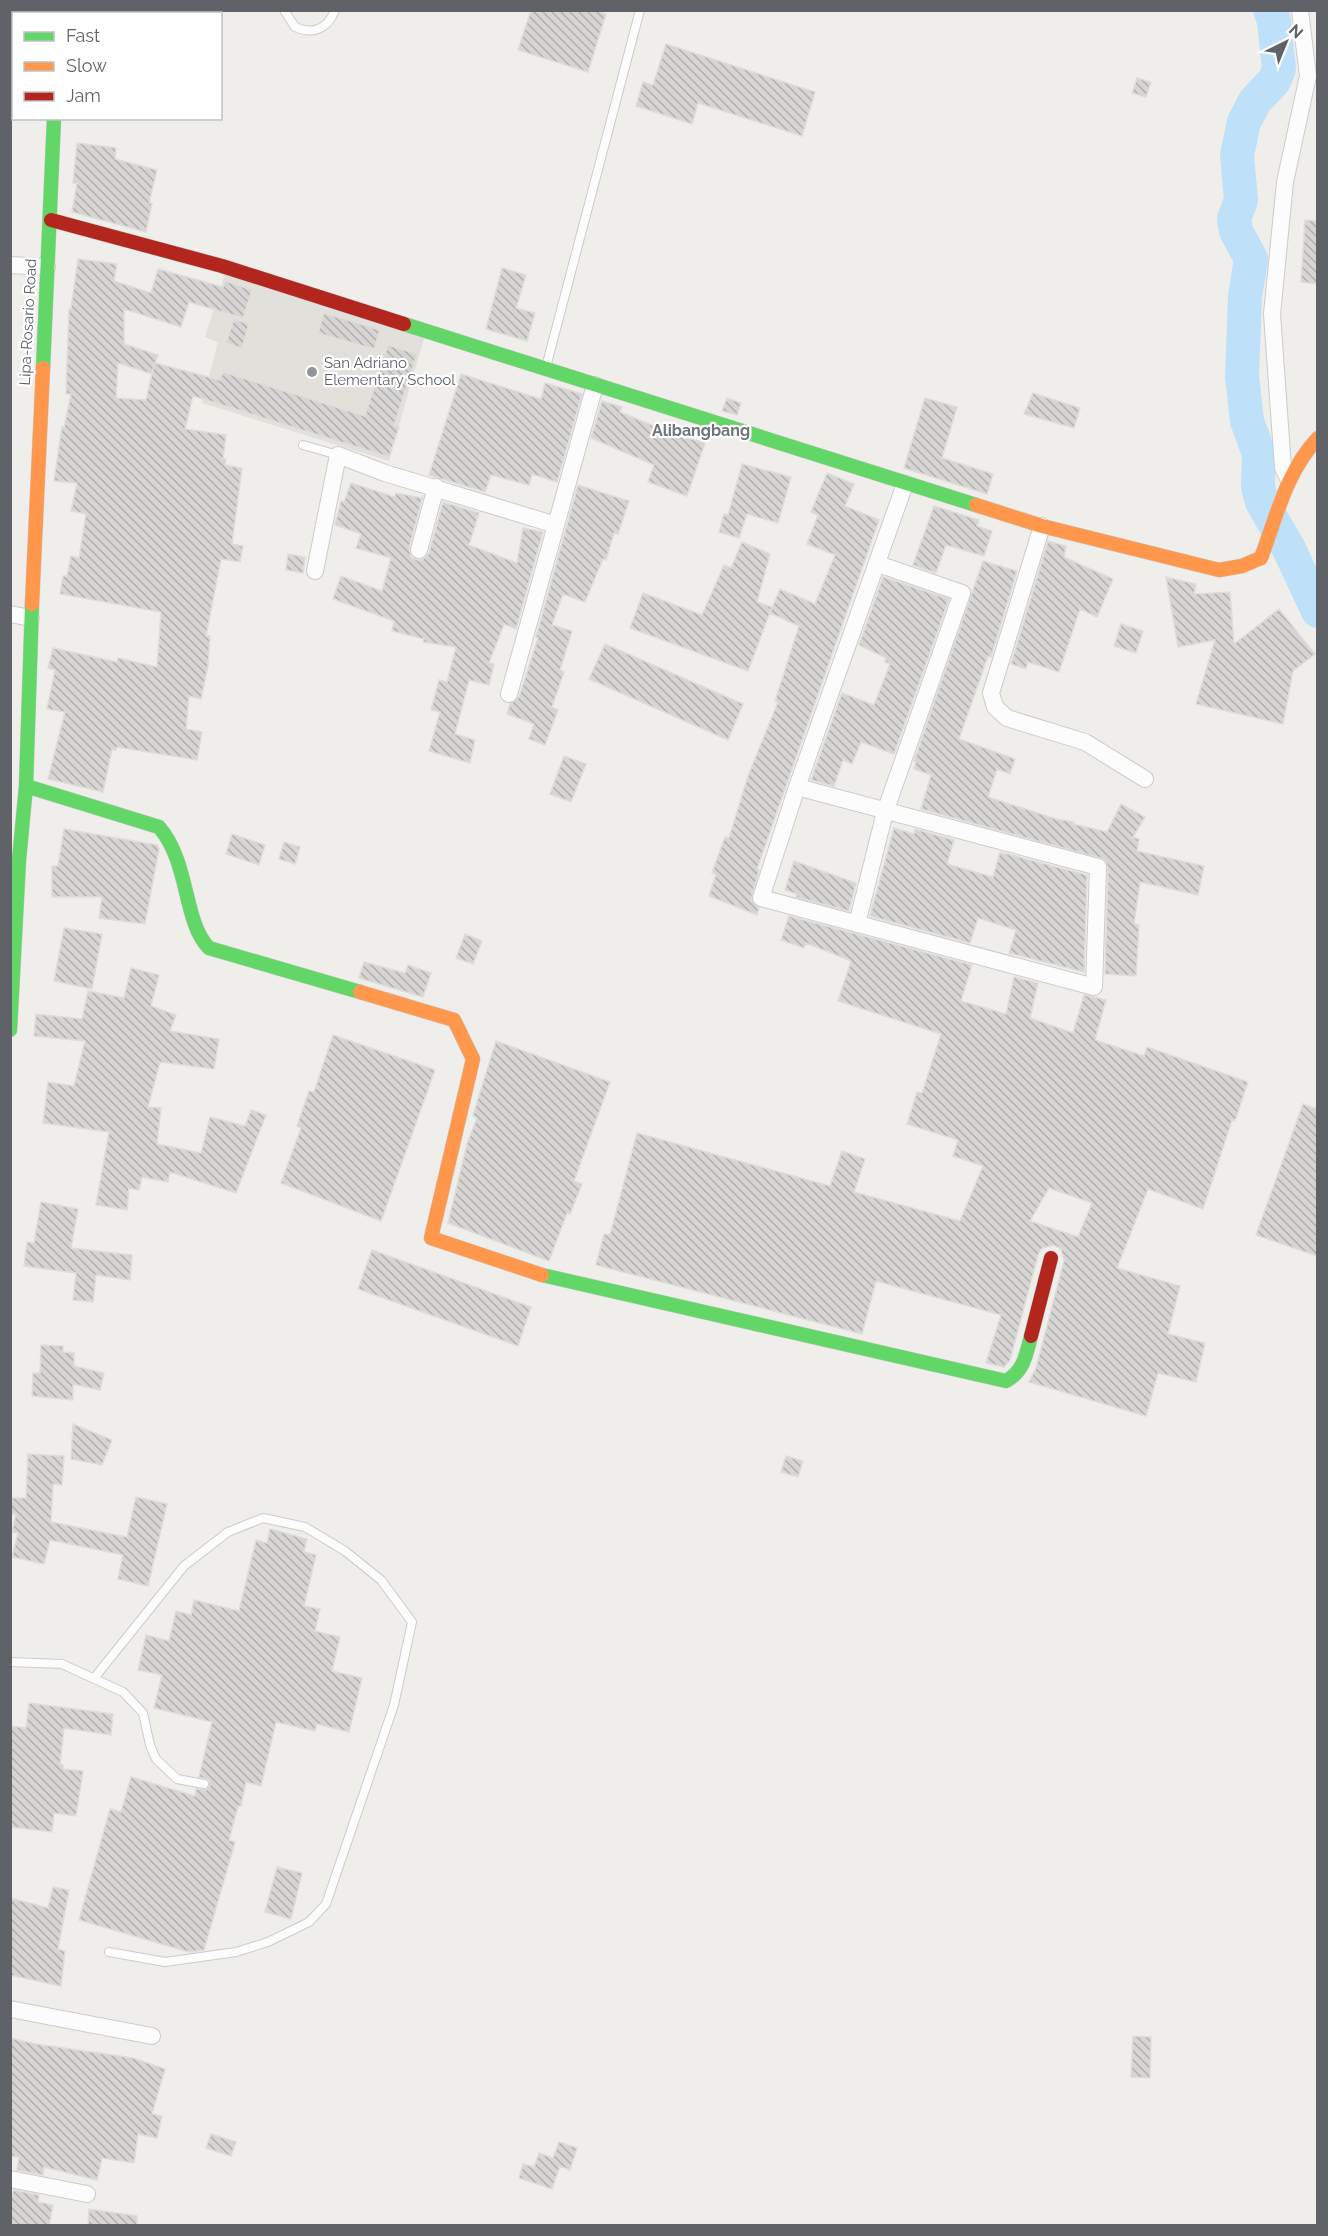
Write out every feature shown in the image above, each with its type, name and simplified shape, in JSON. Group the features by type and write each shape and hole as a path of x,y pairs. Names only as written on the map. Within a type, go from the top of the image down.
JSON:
{"street":[{"path":"1288,478 1283,468 1272,314 1285,182 1308,76 1300,10"},
{"name":"Lipa-Rosario Road","path":"10,1030 15,859 26,786 31,618 54,120"},
{"path":"51,220 222,266 1042,526 1220,570 1242,566 1261,558 1288,478 1297,461 1317,438"},
{"path":"10,265 47,267"},
{"path":"509,694 595,385"},
{"path":"315,571 338,455 385,473 556,525"},
{"path":"796,787 1098,867 1094,987 760,898 796,787 905,484"},
{"path":"419,550 436,487"},
{"path":"1042,526 991,693 995,707 1007,718 1085,742 1145,779"},
{"path":"857,924 885,812 962,593 878,564"},
{"path":"10,614 31,618"},
{"path":"26,786 159,827 169,836 176,851 198,933 209,948 454,1020 473,1059 431,1238 549,1277 1006,1381 1017,1375 1023,1365 1051,1258"},
{"path":"10,2009 152,2036"},
{"path":"10,2179 87,2194"}],"lane":[{"path":"284,10 295,27 311,31 327,25 335,10"},
{"path":"546,369 640,10"},
{"path":"303,445 338,455"},
{"path":"95,1677 184,1566 228,1532 263,1518 305,1527 345,1551 381,1580 412,1622 393,1705 326,1904 309,1922 268,1942 236,1952 165,1962 110,1952"},
{"path":"10,1662 62,1664 95,1677 123,1692 143,1713 150,1745 156,1759 177,1779 204,1784"}],"shaded area":[{"name":"San Adriano Elementary School","path":"225,274 425,335 389,461 202,403 218,342 205,337"}],"building":[{"path":"531,10 596,10 606,14 588,72 518,50"},
{"path":"666,44 815,92 802,136 698,103 692,124 636,106 643,82 653,85"},
{"path":"1137,78 1151,82 1146,97 1132,93"},
{"path":"77,143 116,148 115,159 157,170 149,203 152,203 146,232 72,212 77,183 73,183"},
{"path":"1305,220 1317,221 1317,284 1301,282"},
{"path":"78,259 117,264 114,281 151,293 158,269 223,287 225,281 252,290 243,318 189,302 181,327 124,309 124,344 158,355 155,363 220,380 223,372 365,416 388,345 417,354 394,425 399,427 389,457 193,396 185,429 226,435 223,459 226,459 225,465 242,468 232,544 243,546 240,562 221,559 206,636 210,636 208,666 201,699 189,696 186,729 202,732 197,760 117,747 116,750 112,749 103,792 48,779 65,712 47,709 55,670 48,668 53,648 117,662 118,658 157,667 161,612 60,594 63,576 67,576 71,556 79,558 86,514 71,511 77,483 54,481 62,427 64,428 71,394 66,394 69,309 71,309","holes":["118,363 152,374 146,400 116,398"]},
{"path":"502,268 526,275 516,308 535,313 527,341 486,329"},
{"path":"324,313 380,330 374,349 318,333"},
{"path":"234,319 249,324 242,348 226,343"},
{"path":"461,374 541,399 545,383 582,394 557,482 532,474 529,485 491,475 485,492 429,475"},
{"path":"1033,393 1080,408 1074,428 1024,414"},
{"path":"727,398 741,403 737,415 722,411"},
{"path":"925,398 957,407 942,458 993,474 987,494 904,468"},
{"path":"602,401 622,407 620,412 666,431 705,443 687,496 648,482 654,465 591,438"},
{"path":"742,464 791,477 778,523 747,514 739,538 719,532 724,514 728,515"},
{"path":"827,473 854,484 845,506 879,520 757,869 759,870 751,900 759,908 757,915 709,896 716,874 712,873 725,837 729,838 748,776 778,702 775,701 799,626 770,613 780,589 815,604 835,555 807,544 818,515 811,512"},
{"path":"351,483 395,497 396,493 422,498 423,495 409,548 411,557 417,560 422,560 429,553 443,502 479,513 469,545 517,563 523,528 543,532 516,629 504,624 489,663 494,664 489,685 469,680 455,734 475,740 470,763 429,751 440,712 431,710 439,680 447,682 456,647 423,642 424,639 392,631 394,621 333,599 341,576 382,591 391,558 356,548 361,534 335,525 341,501 344,502"},
{"path":"578,485 629,501 618,534 614,533 606,560 603,559 585,602 563,594 552,625 572,631 560,670 564,672 552,707 558,710 545,745 529,739 534,724 507,714 510,704 519,697 538,638 536,637"},
{"path":"934,506 979,520 977,526 992,531 984,556 946,545 936,573 913,565"},
{"path":"1048,541 1066,546 1064,557 1113,579 1097,617 1080,609 1059,672 1028,662 1026,669 1011,664"},
{"path":"742,542 770,554 757,602 772,607 748,671 630,628 643,593 702,615 724,565 731,568"},
{"path":"288,554 305,557 303,573 286,570"},
{"path":"983,561 1017,571 991,657 988,656 959,739 1015,759 1010,774 997,769 988,797 1056,819 1074,822 1073,824 1107,832 1121,804 1145,817 1133,837 1139,839 1137,851 1204,866 1198,895 1140,882 1134,924 1139,925 1136,976 1105,974 1108,867 1104,859 921,809 931,775 914,769 916,762 914,761"},
{"path":"883,577 949,599 894,754 861,742 852,764 843,760 834,786 811,780 842,693 874,705 890,664 885,662 886,658 859,645"},
{"path":"1166,577 1196,584 1194,594 1230,592 1234,644 1279,609 1315,654 1293,671 1283,724 1196,704 1215,640 1178,647"},
{"path":"1121,624 1143,631 1136,653 1114,646"},
{"path":"605,644 743,704 728,740 589,679"},
{"path":"564,756 586,764 571,802 550,794"},
{"path":"894,828 914,834 915,829 954,840 947,864 993,877 1000,852 1087,875 1084,972 1009,953 1016,930 978,918 970,943 870,916"},
{"path":"64,829 157,845 159,849 145,924 99,918 102,897 52,897 52,866 58,866"},
{"path":"232,834 265,845 259,865 226,854"},
{"path":"284,842 300,847 295,864 279,859"},
{"path":"794,861 856,883 849,911 796,897 797,894 785,890"},
{"path":"789,916 972,965 961,1001 1006,1014 1014,977 1038,983 1030,1018 1073,1033 1084,995 1106,1000 1095,1040 1144,1056 1147,1047 1248,1082 1235,1121 1232,1120 1203,1209 1148,1189 1117,1268 1180,1286 1168,1334 1205,1343 1196,1382 1158,1373 1146,1416 1029,1382 1036,1368 1064,1261 1061,1249 1054,1245 1042,1248 1038,1255 1010,1360 1004,1367 986,1363 1001,1315 876,1281 862,1334 596,1265 604,1234 610,1235 637,1133 830,1186 842,1151 865,1159 854,1192 960,1221 983,1166 953,1156 958,1140 907,1124 917,1092 922,1093 941,1034 838,1001 851,961 806,943 804,948 781,940","holes":["1049,1188 1092,1203 1078,1237 1030,1221"]},
{"path":"64,928 102,934 92,989 54,981"},
{"path":"465,934 482,941 473,964 456,958"},
{"path":"364,962 405,973 408,965 431,973 423,997 359,978"},
{"path":"131,968 159,975 151,1006 176,1015 170,1031 219,1039 214,1069 160,1062 148,1107 161,1108 157,1144 201,1153 210,1117 245,1126 251,1110 266,1115 236,1193 170,1172 168,1182 142,1177 139,1190 129,1188 127,1210 96,1205 109,1132 43,1123 48,1082 74,1086 85,1041 34,1036 36,1014 82,1019 88,991 124,998"},
{"path":"333,1035 435,1070 381,1221 281,1183 301,1128 297,1126 309,1091 314,1092"},
{"path":"496,1041 610,1082 574,1181 582,1184 570,1214 567,1213 549,1261 448,1223 467,1144 477,1118 473,1116"},
{"path":"1303,1104 1317,1109 1317,1256 1256,1235"},
{"path":"41,1202 78,1209 71,1248 132,1255 130,1280 96,1275 93,1302 73,1300 76,1273 24,1266 27,1242 34,1243"},
{"path":"372,1250 531,1307 518,1346 358,1289"},
{"path":"41,1345 63,1346 63,1352 74,1353 74,1366 104,1373 100,1390 73,1384 73,1400 32,1396 33,1373 40,1373"},
{"path":"73,1424 112,1440 102,1465 71,1459"},
{"path":"28,1454 64,1456 62,1485 53,1484 51,1522 127,1537 136,1497 167,1504 148,1586 118,1579 123,1555 50,1540 44,1564 12,1557 18,1533 12,1532 16,1514 10,1514 10,1498 26,1498"},
{"path":"786,1456 803,1461 798,1477 781,1472"},
{"path":"270,1529 307,1539 304,1552 316,1555 304,1606 320,1609 315,1631 340,1637 332,1671 362,1678 349,1732 317,1724 315,1731 276,1722 261,1786 246,1782 241,1806 238,1806 229,1840 235,1842 204,1950 189,1952 79,1920 110,1809 121,1812 131,1777 195,1796 196,1789 206,1790 210,1786 209,1780 199,1777 212,1722 154,1708 162,1675 138,1670 146,1635 169,1641 176,1611 191,1615 194,1600 239,1611 256,1540 267,1543"},
{"path":"29,1703 113,1714 111,1735 64,1728 60,1764 63,1765 63,1769 83,1771 76,1816 54,1813 52,1832 10,1827 10,1726 26,1728"},
{"path":"277,1867 302,1873 291,1919 265,1912"},
{"path":"53,1887 69,1890 58,1949 65,1951 61,1986 10,1975 10,1898 48,1908"},
{"path":"1133,2036 1151,2037 1150,2078 1131,2077"},
{"path":"10,2038 133,2058 165,2069 152,2114 162,2116 157,2138 138,2134 134,2163 102,2158 97,2180 44,2167 43,2175 17,2170 19,2157 10,2156"},
{"path":"211,2134 236,2142 231,2156 206,2148"},
{"path":"559,2142 577,2148 570,2170 560,2166 552,2189 519,2178 523,2164 534,2167 539,2153 553,2158"},
{"path":"14,2190 39,2195 38,2202 53,2205 49,2226 10,2226 10,2197"},
{"path":"89,2209 137,2216 137,2226 88,2226"}],"waterway":[{"path":"1270,10 1274,21 1279,69 1274,81 1255,101 1244,122 1237,155 1241,200 1234,219 1236,231 1251,259 1245,297 1242,376 1247,421 1259,454 1258,487 1262,502 1289,549 1318,611"}],"traffic: fast":[{"path":"43,368 54,120"},
{"path":"404,324 976,505"},
{"path":"10,1030 19,860 26,786 32,604"},
{"path":"26,786 159,827 176,857 195,923 209,948 360,992"},
{"path":"542,1275 1006,1381 1021,1367 1031,1336"}],"traffic: slow":[{"path":"32,604 43,368"},
{"path":"976,505 1042,526 1219,570 1242,566 1261,558 1290,480 1307,451 1318,438"},
{"path":"360,992 454,1020 473,1059 431,1238 542,1275"}],"traffic: jam":[{"path":"51,220 222,266 404,324"},
{"path":"1031,1336 1051,1258"}],"place":[{"name":"San Adriano Elementary School","path":"312,372"}],"district":[{"name":"Alibangbang","path":"701,430"}]}
